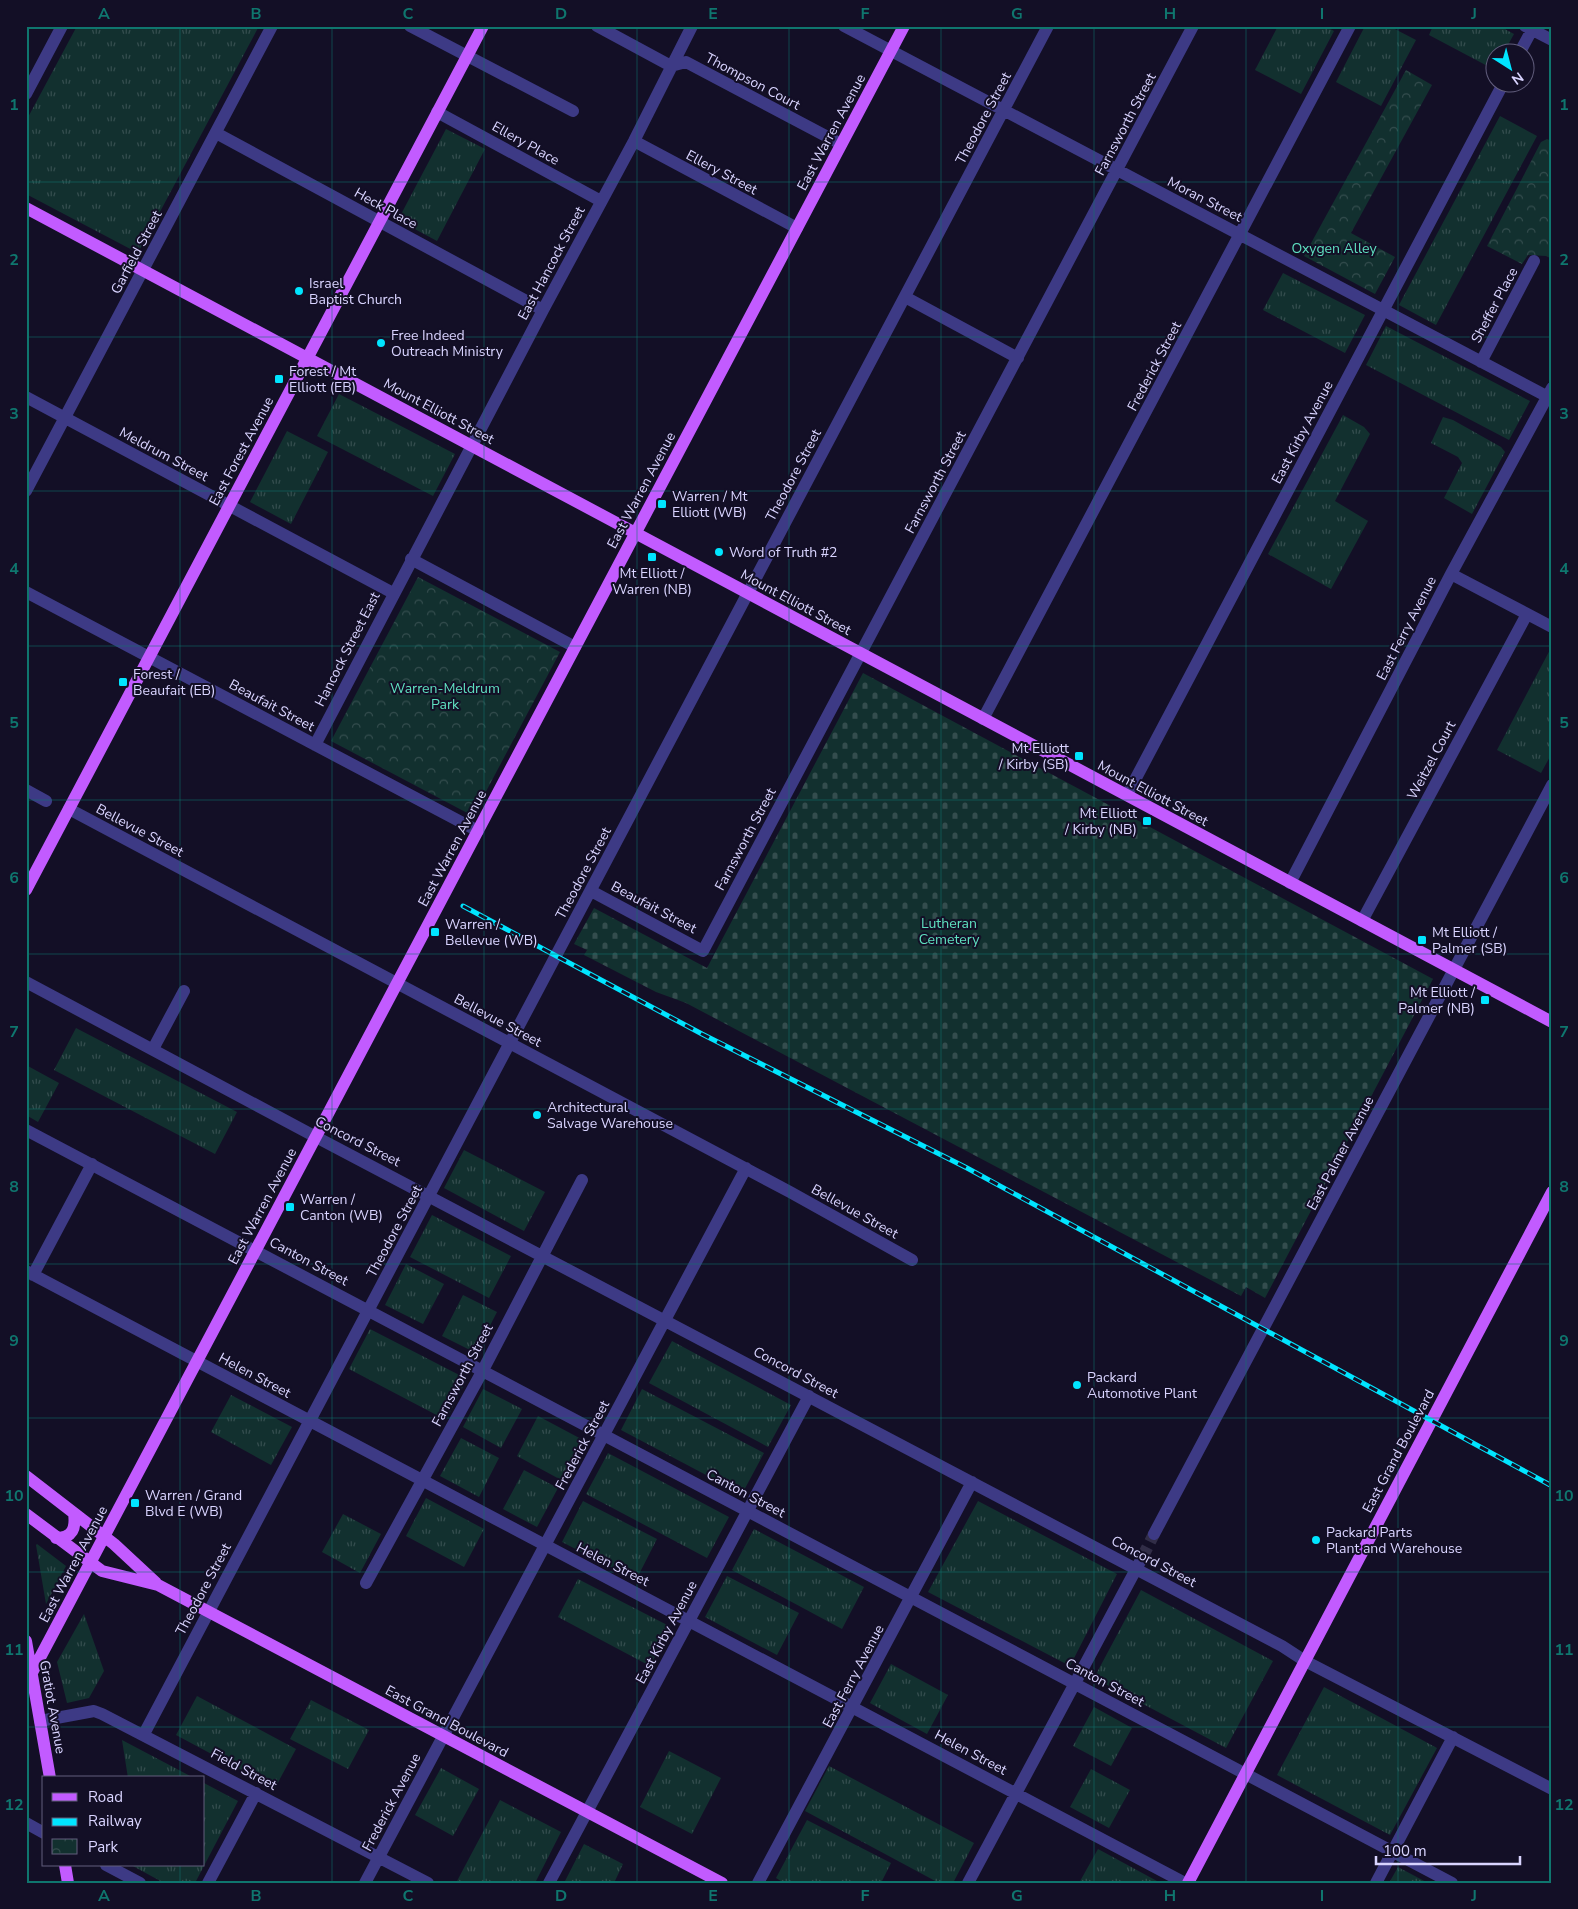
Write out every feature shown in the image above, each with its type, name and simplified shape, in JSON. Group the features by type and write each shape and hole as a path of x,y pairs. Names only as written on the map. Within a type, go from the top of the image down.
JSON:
{"main road":[{"name":"East Forest Avenue","path":"26,890 483,26"},
{"name":"East Warren Avenue","path":"29,1679 904,26"},
{"name":"Mount Elliott Street","path":"26,208 1552,1022"},
{"name":"East Grand Boulevard","path":"1186,1883 1552,1192"},
{"name":"East Grand Boulevard","path":"26,1476 104,1536 158,1585 722,1883"},
{"name":"East Grand Boulevard","path":"26,1514 102,1571 158,1585"},
{"path":"56,1538 72,1534 76,1524 74,1514"},
{"name":"Gratiot Avenue","path":"26,1641 29,1679 40,1720 50,1776"},
{"path":"65,1866 68,1883"}],"street":[{"path":"26,94 62,26"},
{"name":"Garfield Street","path":"26,491 272,26"},
{"path":"410,26 573,111"},
{"name":"Thompson Court","path":"597,26 671,66 686,62 841,144"},
{"name":"East Hancock Street","path":"393,593 634,142 692,26"},
{"name":"Moran Street","path":"844,26 890,52 1481,362 1550,395"},
{"name":"Theodore Street","path":"144,1734 1048,26"},
{"name":"Farnsworth Street","path":"703,951 1193,26"},
{"name":"Frederick Street","path":"983,719 1350,26"},
{"path":"1524,42 1530,27 1552,40"},
{"name":"East Kirby Avenue","path":"1127,795 1499,92"},
{"name":"Ellery Place","path":"438,112 601,201"},
{"name":"Heck Place","path":"216,133 543,310"},
{"name":"Ellery Street","path":"634,142 796,228"},
{"name":"Sheffer Place","path":"1481,362 1534,261"},
{"path":"906,297 1018,358"},
{"name":"East Ferry Avenue","path":"1290,882 1451,574 1550,395"},
{"name":"Meldrum Street","path":"26,397 393,593"},
{"path":"411,559 575,647"},
{"path":"1451,574 1552,627"},
{"name":"Beaufait Street","path":"26,592 478,831"},
{"name":"Hancock Street East","path":"315,745 393,593"},
{"name":"Weitzel Court","path":"1362,921 1527,614"},
{"name":"East Palmer Avenue","path":"1154,1534 1552,786"},
{"path":"26,790 46,801"},
{"name":"Bellevue Street","path":"69,809 746,1168 912,1260"},
{"name":"Beaufait Street","path":"591,891 703,951"},
{"name":"Concord Street","path":"26,982 316,1137 430,1195 972,1482 1139,1563 1305,1661 1552,1788"},
{"path":"153,1049 184,991"},
{"name":"Canton Street","path":"26,1130 605,1434 747,1511 912,1596 1452,1883"},
{"path":"30,1273 92,1164"},
{"name":"Frederick Street","path":"443,1736 746,1168"},
{"name":"Farnsworth Street","path":"366,1583 482,1370 582,1180"},
{"name":"Helen Street","path":"30,1273 1186,1883"},
{"name":"East Kirby Avenue","path":"549,1883 809,1396"},
{"name":"East Ferry Avenue","path":"758,1883 972,1482"},
{"path":"968,1883 1139,1563"},
{"name":"Field Street","path":"40,1720 94,1711 144,1734 428,1883"},
{"name":"Frederick Avenue","path":"365,1883 443,1736"},
{"path":"1376,1883 1453,1737"},
{"path":"208,1883 256,1793"},
{"path":"26,1823 42,1832"},
{"path":"108,1866 140,1883"}],"green space":[{"path":"77,26 259,26 138,253 26,194 26,121"},
{"path":"1278,26 1325,26 1334,31 1301,94 1255,70"},
{"path":"1365,26 1389,26 1416,40 1381,106 1336,82"},
{"path":"1433,26 1499,26 1514,34 1510,42 1486,42 1486,65 1429,35"},
{"name":"Oxygen Alley","path":"1406,70 1432,85 1351,233 1395,257 1375,294 1304,256"},
{"path":"1500,116 1537,136 1436,325 1399,305"},
{"path":"446,129 485,149 437,241 398,220"},
{"path":"1547,139 1552,141 1552,259 1546,256 1528,255 1522,264 1487,246 1541,142"},
{"path":"1283,273 1365,315 1345,353 1263,310"},
{"path":"1386,326 1530,401 1509,440 1366,365"},
{"path":"339,394 455,454 433,496 317,436"},
{"path":"1343,415 1364,427 1370,434 1335,501 1368,521 1331,589 1268,554"},
{"path":"1443,417 1453,420 1501,447 1505,452 1472,514 1444,498 1462,463 1458,457 1431,443"},
{"path":"287,431 328,452 291,524 250,502"},
{"name":"Warren-Meldrum Park","path":"418,577 560,652 473,816 331,741"},
{"path":"1552,646 1552,753 1541,773 1497,750"},
{"name":"Lutheran Cemetery","path":"863,673 1433,979 1265,1298 1246,1287 1241,1296 686,1003 656,992 584,955 587,950 574,944 594,908 707,968"},
{"path":"76,1028 237,1112 215,1154 54,1070"},
{"path":"26,1065 59,1083 38,1122 26,1115"},
{"path":"464,1150 545,1192 524,1231 444,1188"},
{"path":"432,1215 511,1256 489,1298 410,1257"},
{"path":"406,1264 444,1284 423,1324 385,1305"},
{"path":"463,1295 497,1312 476,1353 442,1336"},
{"path":"370,1329 467,1379 446,1420 349,1369"},
{"path":"672,1341 791,1405 768,1447 649,1383"},
{"path":"483,1389 522,1409 501,1448 463,1427"},
{"path":"642,1389 764,1453 742,1494 621,1430"},
{"path":"231,1395 292,1427 271,1465 211,1432"},
{"path":"538,1416 585,1441 563,1481 517,1456"},
{"path":"461,1438 499,1458 479,1497 440,1476"},
{"path":"608,1453 729,1517 707,1558 586,1494"},
{"path":"524,1470 558,1488 537,1527 503,1509"},
{"path":"426,1498 484,1529 464,1567 406,1536"},
{"path":"583,1501 657,1539 636,1580 562,1542"},
{"path":"978,1501 1117,1574 1070,1666 928,1592"},
{"path":"343,1514 381,1534 360,1573 322,1552"},
{"path":"754,1529 864,1587 842,1629 732,1570"},
{"path":"36,1545 66,1566 46,1604"},
{"path":"727,1576 799,1613 777,1655 705,1617"},
{"path":"578,1579 671,1627 650,1666 558,1617"},
{"path":"1141,1590 1273,1661 1226,1748 1094,1678"},
{"path":"84,1614 104,1671 89,1698 67,1703 57,1662"},
{"path":"891,1664 948,1695 927,1734 870,1703"},
{"path":"1324,1687 1437,1748 1390,1835 1277,1775"},
{"path":"197,1696 296,1749 275,1788 176,1735"},
{"path":"311,1700 369,1730 348,1769 290,1739"},
{"path":"1094,1707 1132,1728 1111,1766 1073,1746"},
{"path":"122,1740 190,1776 128,1776"},
{"path":"669,1751 721,1778 692,1834 640,1807"},
{"path":"829,1766 974,1843 953,1883 939,1883 805,1811"},
{"path":"441,1768 479,1789 453,1836 415,1815"},
{"path":"1091,1769 1130,1790 1109,1828 1070,1807"},
{"path":"205,1784 238,1801 205,1864"},
{"path":"500,1800 561,1832 535,1883 459,1883 457,1881"},
{"path":"807,1820 891,1863 881,1883 784,1883 776,1878"},
{"path":"584,1844 623,1864 614,1883 564,1883"},
{"path":"1098,1849 1157,1881 1156,1883 1079,1883"},
{"path":"133,1866 204,1866 195,1883 164,1883"},
{"path":"1398,1867 1428,1883 1389,1883"}],"tunnel":[{"path":"1142,1558 1154,1534"}],"railway":[{"path":"463,906 702,1034 967,1168 1552,1486"}],"place":[{"name":"Israel Baptist Church","path":"299,291"},
{"name":"Free Indeed Outreach Ministry","path":"381,343"},
{"name":"Forest / Mt Elliott (EB)","path":"279,379"},
{"name":"Warren / Mt Elliott (WB)","path":"662,504"},
{"name":"Word of Truth #2","path":"719,552"},
{"name":"Mt Elliott / Warren (NB)","path":"652,557"},
{"name":"Forest / Beaufait (EB)","path":"123,682"},
{"name":"Mt Elliott / Kirby (SB)","path":"1079,756"},
{"name":"Mt Elliott / Kirby (NB)","path":"1147,821"},
{"name":"Warren / Bellevue (WB)","path":"435,932"},
{"name":"Mt Elliott / Palmer (SB)","path":"1422,940"},
{"name":"Mt Elliott / Palmer (NB)","path":"1485,1000"},
{"name":"Architectural Salvage Warehouse","path":"537,1115"},
{"name":"Warren / Canton (WB)","path":"290,1207"},
{"name":"Packard Automotive Plant","path":"1077,1385"},
{"name":"Warren / Grand Blvd E (WB)","path":"135,1503"},
{"name":"Packard Parts Plant and Warehouse","path":"1316,1540"}]}
